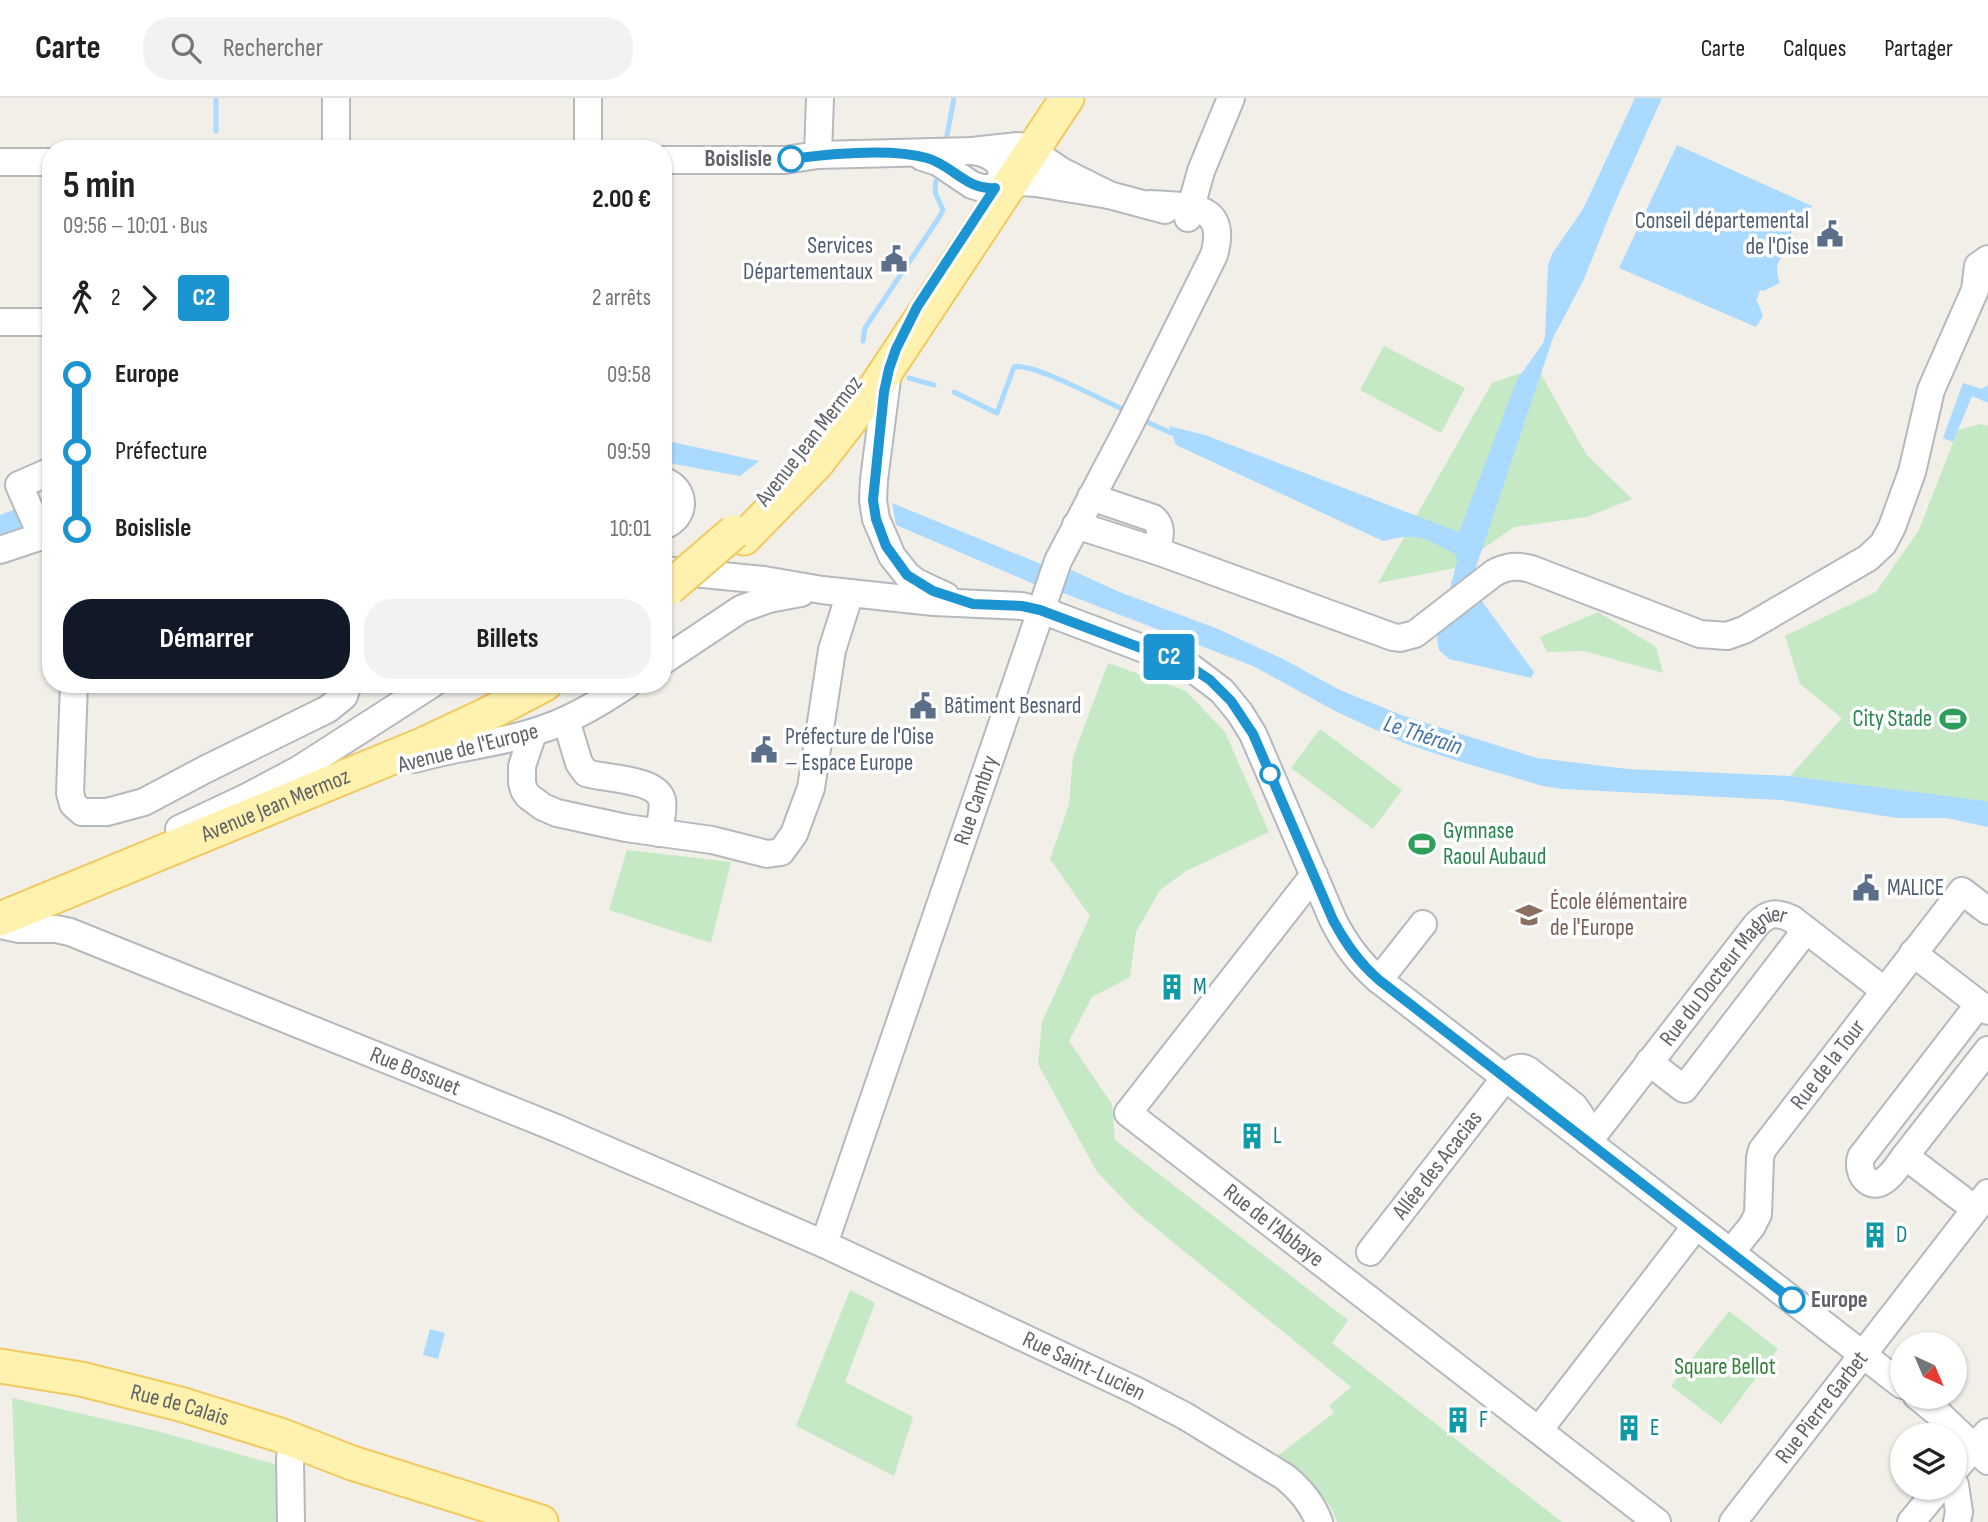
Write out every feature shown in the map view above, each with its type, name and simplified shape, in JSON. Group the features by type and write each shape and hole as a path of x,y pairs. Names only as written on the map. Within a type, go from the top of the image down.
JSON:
{"main road":[{"name":"Avenue Jean Mermoz","path":"672,580 739,535 817,463 889,369 1046,98"},
{"name":"Avenue Jean Mermoz","path":"739,535 855,384 1003,172 1067,98"},
{"name":"Avenue Jean Mermoz","path":"0,903 420,733 502,693"},
{"name":"Avenue Jean Mermoz","path":"0,919 446,734 527,693"},
{"name":"Rue de Calais","path":"0,1366 122,1388 180,1404 291,1445"},
{"name":"Rue de Calais","path":"0,1382 72,1393 291,1445 541,1522"}],"street":[{"path":"336,98 336,140"},
{"path":"588,98 588,140"},
{"path":"818,155 820,98"},
{"path":"1003,172 1054,98"},
{"path":"672,160 785,160 818,155 899,153 1003,172 1063,172 1109,195 1196,216 1213,196 1216,151 1228,106"},
{"path":"0,162 42,162"},
{"name":"Rue Cambry","path":"824,1244 1058,561 1194,293 1207,250 1196,216"},
{"path":"1076,525 1157,551 1393,636 1408,637 1415,634 1503,568 1522,567 1700,634 1727,636 1744,630 1868,558 1883,544 1912,472 1931,390 1975,290 1978,267 1988,258"},
{"path":"0,322 42,322"},
{"path":"889,369 884,392 874,490 874,512 878,525 892,556 907,575 933,591 973,604"},
{"path":"42,476 15,493 42,531"},
{"path":"672,485 682,499 681,511 672,522"},
{"path":"1091,497 1158,522 1160,528 1157,551"},
{"path":"0,550 42,532"},
{"path":"721,576 734,590 736,603 733,614"},
{"path":"672,581 721,576 822,590 973,604 1022,606 1043,602 1189,666 1222,691 1253,734 1333,920 1361,963 1379,980 1890,1375"},
{"path":"672,655 733,614 769,599 822,590"},
{"path":"533,733 522,765 522,783 534,802 556,813 611,825 712,840 774,854 786,847 794,834 811,788 832,650 850,593"},
{"path":"74,693 70,793 73,804 82,812 107,812 144,802 328,709 345,693"},
{"path":"179,829 298,770 418,693"},
{"name":"Avenue de l'Europe","path":"300,796 419,758 533,733 566,720 612,693"},
{"path":"566,720 579,763 586,773 643,784 656,790 662,803 659,833"},
{"name":"Rue de l'Abbaye","path":"1314,875 1129,1113 1657,1522"},
{"name":"Rue de la Tour","path":"1731,1252 1758,1214 1762,1150 1962,891 1988,911"},
{"name":"Rue du Docteur Magnier","path":"1588,1142 1763,918 1776,913 1792,919 1885,991"},
{"path":"1379,980 1423,923"},
{"name":"Rue Bossuet","path":"0,925 70,932 556,1128 824,1244"},
{"path":"1649,1062 1684,1089 1806,930"},
{"path":"1913,953 1983,1007 1861,1157 1860,1173 1867,1181 1880,1183 1888,1178 1988,1051"},
{"name":"Allée des Acacias","path":"1370,1252 1506,1078"},
{"path":"1905,1156 1981,1201"},
{"name":"Rue Pierre Garbet","path":"1732,1522 1981,1201"},
{"path":"1539,1430 1696,1226"},
{"name":"Rue Saint-Lucien","path":"824,1244 1185,1416 1286,1477 1310,1502 1319,1522"},
{"path":"1933,1409 1984,1453 1967,1462"},
{"path":"291,1445 291,1522"},
{"path":"1911,1522 1930,1500"},
{"path":"1956,1522 1959,1512 1957,1500"}],"green space":[{"path":"1384,346 1465,388 1441,433 1360,390"},
{"path":"1537,367 1586,454 1632,499 1587,517 1514,527 1455,568 1378,583 1492,383"},
{"path":"1980,424 1988,426 1988,802 1790,776 1842,718 1800,684 1785,636 1876,592 1919,530 1958,430"},
{"path":"1598,612 1656,647 1663,673 1584,651 1547,652 1540,637"},
{"path":"1108,663 1186,691 1225,732 1269,832 1186,871 1160,890 1136,932 1130,977 1092,997 1069,1041 1112,1104 1115,1140 1348,1320 1332,1343 1562,1522 1337,1522 1320,1493 1276,1457 1334,1413 1329,1406 1351,1387 1136,1212 1097,1172 1038,1064 1042,1022 1090,916 1050,859 1069,805 1073,757"},
{"path":"1320,729 1402,790 1373,829 1291,768"},
{"path":"627,850 731,862 711,943 609,910"},
{"path":"850,1290 875,1303 845,1382 913,1417 894,1476 796,1426"},
{"name":"Square Bellot","path":"1729,1311 1778,1349 1721,1424 1671,1386"},
{"path":"12,1398 157,1431 281,1466 283,1522 17,1522"}],"water":[{"path":"1635,98 1662,98 1584,279 1553,338 1470,585 1534,672 1531,678 1449,659 1439,650 1437,639 1457,561 1455,554 1421,538 1405,537 1383,541 1176,445 1169,426 1205,435 1459,532 1517,380 1543,343 1548,265 1552,254 1583,209"},
{"path":"1677,145 1812,206 1809,213 1793,218 1789,229 1797,248 1786,253 1779,261 1777,271 1780,283 1760,290 1756,302 1763,316 1756,327 1619,268"},
{"path":"1963,383 1982,389 1988,385 1988,403 1972,396 1953,442 1943,438"},
{"path":"672,442 759,461 740,476 672,464"},
{"path":"42,499 42,521 0,539 0,515"},
{"name":"Le Thérain","path":"892,503 1053,569 1067,568 1117,591 1218,629 1283,659 1340,690 1404,716 1537,758 1628,769 1790,776 1985,801 1988,802 1988,827 1946,818 1897,818 1781,800 1562,789 1458,761 1404,743 1335,711 1253,666 1058,591 1041,587 896,525"},
{"path":"430,1329 445,1333 438,1359 423,1355"}],"waterway":[{"path":"216,98 216,131"},
{"path":"947,135 954,98"},
{"path":"863,341 865,328 943,210 935,192 936,181"},
{"path":"954,392 997,413 1014,367 1023,367 1050,375 1120,408"},
{"path":"909,378 934,385"},
{"path":"1147,422 1171,433"}],"bus line":[{"name":"C2","path":"791,159 818,155 916,155 938,162 972,185 995,188 917,307 889,369 884,392 873,500 876,519 886,546 899,566 916,582 949,597 973,604 1035,608 1189,666 1210,680 1231,701 1253,734 1333,920 1353,954 1368,971 1792,1300"}],"place":[{"name":"Boislisle","path":"791,159"},
{"name":"Conseil départemental de l'Oise","path":"1830,234"},
{"name":"Services Départementaux","path":"894,259"},
{"name":"Bâtiment Besnard","path":"923,706"},
{"name":"City Stade","path":"1953,719"},
{"name":"Préfecture de l'Oise – Espace Europe","path":"764,750"},
{"name":"Gymnase Raoul Aubaud","path":"1422,844"},
{"name":"MALICE","path":"1866,888"},
{"name":"École élémentaire de l'Europe","path":"1529,915"},
{"name":"M","path":"1172,987"},
{"name":"L","path":"1252,1136"},
{"name":"D","path":"1875,1235"},
{"name":"Europe","path":"1792,1300"},
{"name":"F","path":"1458,1420"},
{"name":"E","path":"1629,1428"}]}
